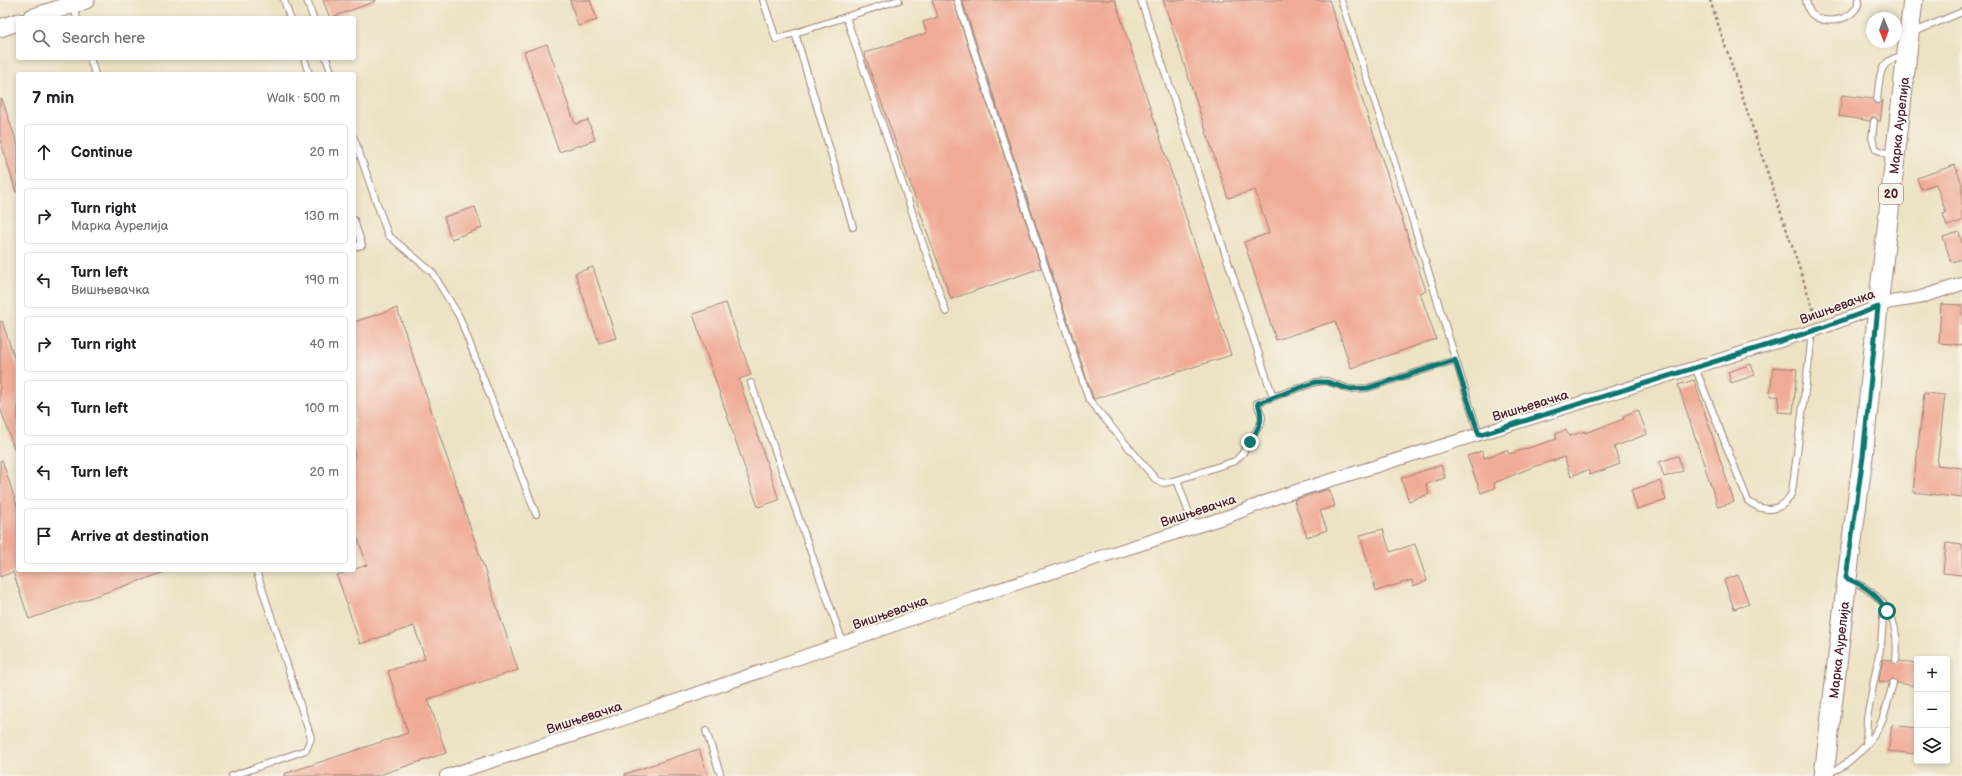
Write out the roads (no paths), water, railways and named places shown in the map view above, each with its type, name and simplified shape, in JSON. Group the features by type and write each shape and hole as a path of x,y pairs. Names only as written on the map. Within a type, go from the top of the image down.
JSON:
{"main road":[{"name":"Марка Аурелија","path":"1824,774 1846,578 1863,457 1878,307 1913,0"},
{"path":"40,16 78,8"},
{"path":"0,28 16,23"}],"street":[{"name":"Вишњевачка","path":"446,776 612,722 975,597 1194,527 1283,495 1814,330 1891,302 1918,298 1962,284"}],"lane":[{"path":"284,0 289,16"},
{"path":"307,0 312,16"},
{"path":"763,0 776,39 899,0"},
{"path":"957,0 1089,400 1157,481 1164,483 1178,480 1235,461 1239,458 1261,423 1262,417 1258,403 1316,382 1327,382 1349,389 1368,388 1455,360"},
{"path":"1141,0 1273,397"},
{"path":"1341,0 1387,138 1479,435"},
{"path":"1806,0 1810,12 1817,18 1838,20 1850,16 1859,5 1859,0"},
{"path":"1910,34 1962,12"},
{"path":"846,17 946,312"},
{"path":"795,33 853,227"},
{"path":"1877,100 1880,73 1884,65 1894,57 1907,56"},
{"path":"91,60 94,72"},
{"path":"305,60 308,72"},
{"path":"327,60 331,72"},
{"path":"1874,121 1872,138 1876,149 1895,158"},
{"path":"356,144 388,235 432,272 459,316 536,514"},
{"path":"356,226 362,245 356,246"},
{"path":"1695,367 1748,501 1760,509 1774,509 1786,502 1792,492 1811,341 1814,330"},
{"path":"751,383 843,643"},
{"path":"1178,480 1194,527"},
{"path":"232,776 306,750 311,738 257,572"},
{"path":"1846,578 1864,586 1878,597 1894,620 1897,630 1896,660"},
{"path":"1866,744 1867,718 1881,644 1884,606"},
{"path":"1824,774 1838,769 1866,744 1880,726 1893,683"},
{"path":"706,731 721,776"}]}
